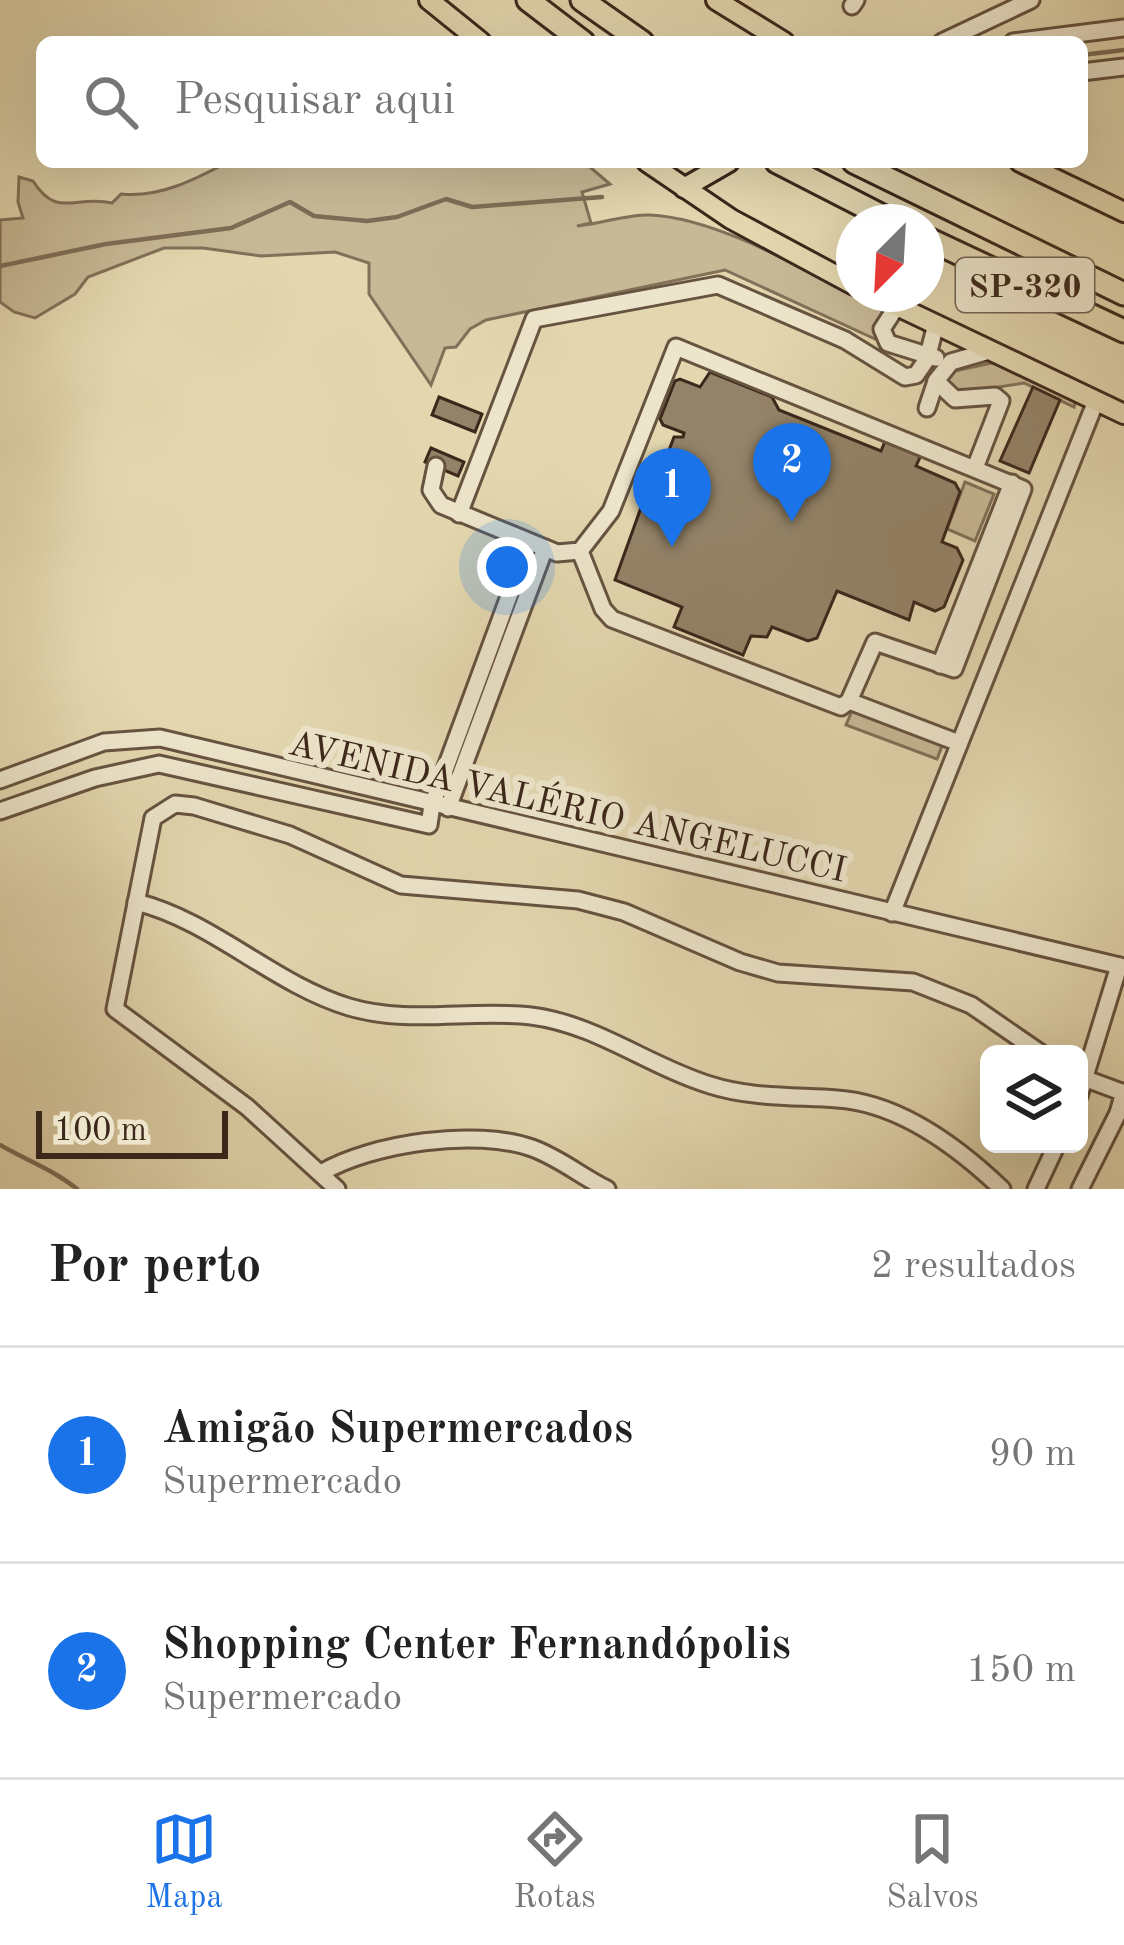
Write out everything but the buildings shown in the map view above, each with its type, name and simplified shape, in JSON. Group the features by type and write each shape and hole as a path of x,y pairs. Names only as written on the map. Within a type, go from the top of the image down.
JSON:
{"highway":[{"path":"528,0 575,36"},
{"path":"582,0 633,36"},
{"path":"788,168 858,204"},
{"name":"SP-320","path":"866,168 1124,294"},
{"name":"SP-320","path":"944,246 1124,331"}],"main road":[{"path":"429,0 474,36"},
{"path":"716,0 774,36"},
{"path":"655,168 788,252 836,276"},
{"path":"684,188 719,168"},
{"path":"1032,168 1124,212"},
{"path":"910,312 1124,414"}],"street":[{"path":"951,36 996,7 1030,0"},
{"path":"1061,36 1124,28"},
{"path":"1088,71 1124,67"},
{"path":"459,514 534,320 718,285 845,340 899,376 916,375 928,355 936,324"},
{"path":"893,312 882,329 883,336 899,349 951,362 989,351"},
{"path":"436,466 434,497 459,514 563,554 580,550 611,511 676,347 1022,490 953,669 874,642 849,701 841,707 612,619 603,609 580,550"},
{"path":"927,408 936,381 951,362"},
{"path":"936,381 955,399 995,396 1001,400 975,468"},
{"path":"892,913 1096,401"},
{"path":"440,807 537,545"},
{"path":"849,701 959,743"},
{"name":"AVENIDA VALÉRIO ANGELUCCI","path":"0,780 104,742 160,738 1121,967"},
{"name":"AVENIDA VALÉRIO ANGELUCCI","path":"0,811 95,778 159,764 429,825 440,807"},
{"path":"337,1189 233,1095 122,1018 113,1005 153,818 175,804 290,836 401,885 578,900 624,912 740,962 778,973 913,982 971,1005 1029,1045"},
{"path":"136,902 176,917 288,982 350,1007 404,1017 540,1018 597,1035 710,1085 752,1094 850,1100 882,1108 914,1122 1005,1188"},
{"path":"1088,1064 1121,967"},
{"path":"1080,1189 1124,1092 1088,1085"},
{"path":"321,1172 355,1156 448,1139 485,1138 536,1149 607,1189"},
{"path":"1036,1189 1053,1153"}],"shaded area":[{"path":"216,168 591,168 610,184 582,192 591,223 577,226 650,215 708,227 836,286 836,312 883,312 875,339 725,270 486,320 470,329 456,347 445,348 431,385 369,294 369,263 335,252 261,256 164,248 88,277 75,294 35,318 0,302 0,220 23,218 19,177 33,181 59,203 112,203 121,194 176,186"},
{"path":"996,362 1076,399 1074,407 1024,383 949,391 946,373"},
{"path":"965,482 994,494 975,541 947,529"},
{"path":"855,704 945,738 937,759 846,725"}],"waterway":[{"path":"1088,54 1124,50"},
{"path":"0,266 106,244 231,228 290,202 314,216 367,221 397,217 446,199 472,207 602,197"},
{"path":"0,1145 77,1189"}],"place":[{"name":"Shopping Center Fernandópolis","path":"792,522"},
{"name":"Amigão Supermercados","path":"672,547"}]}
